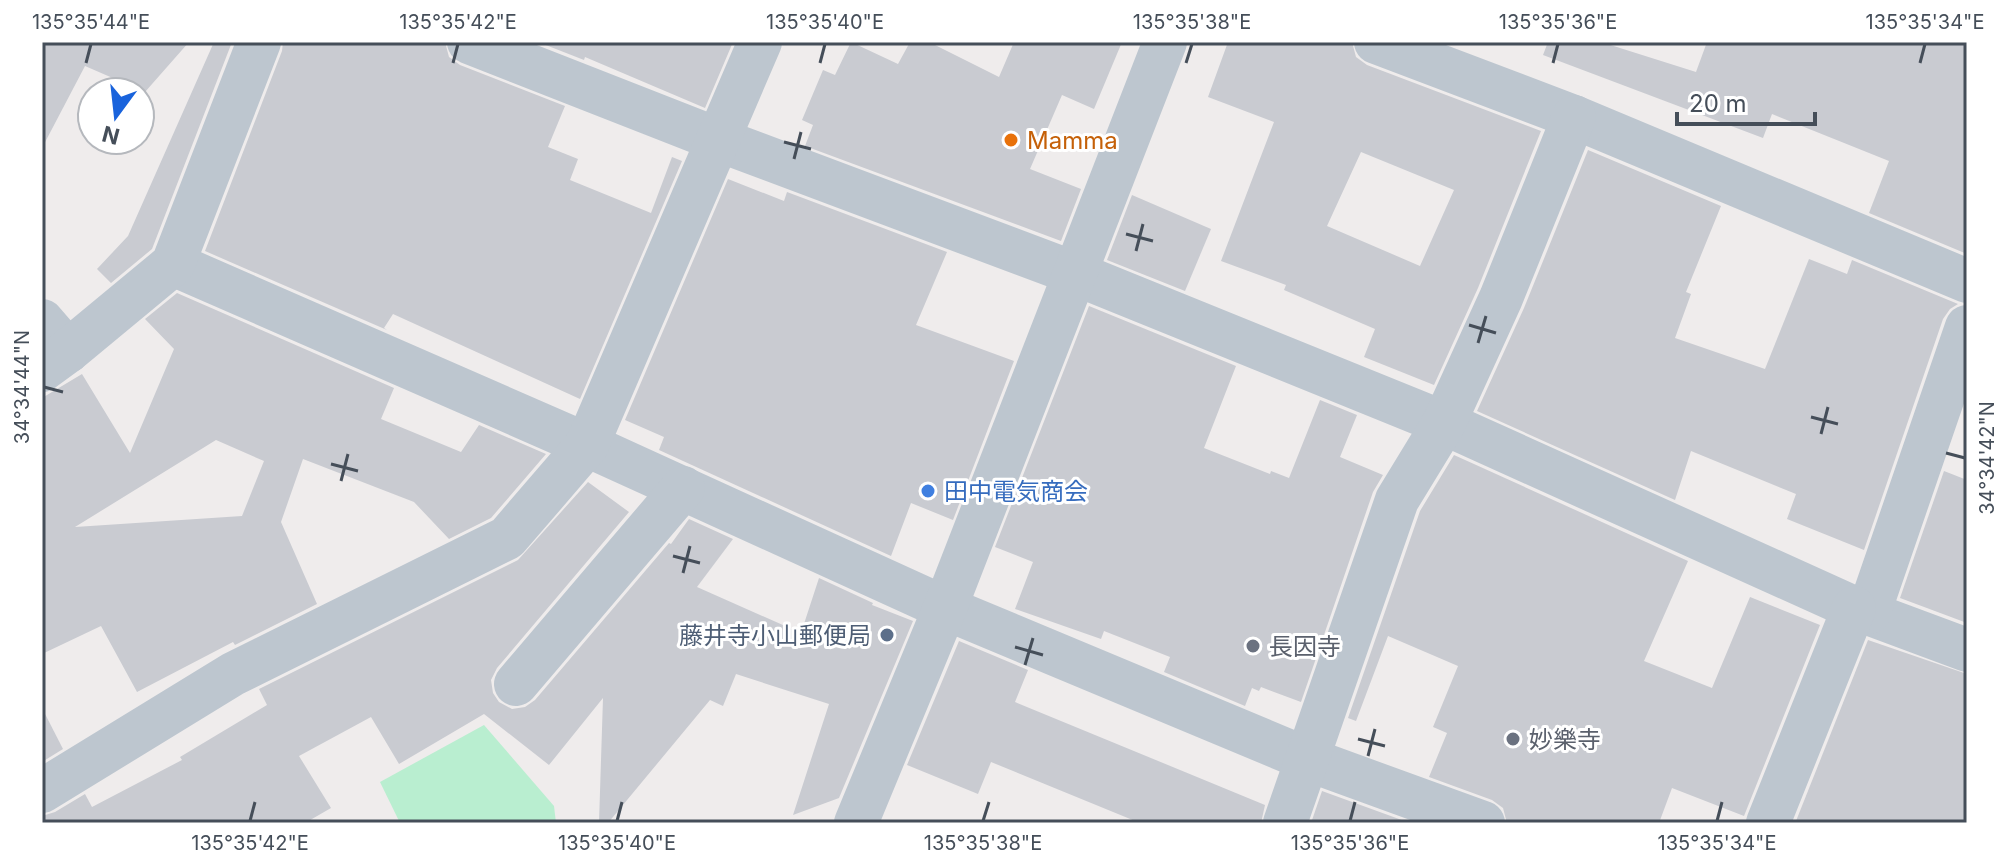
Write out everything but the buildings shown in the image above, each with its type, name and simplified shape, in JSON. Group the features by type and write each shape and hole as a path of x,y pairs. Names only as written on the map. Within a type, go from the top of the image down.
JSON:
{"street":[{"path":"51,347 173,264 259,42"},
{"path":"469,42 1074,273 1444,423 1862,610 1967,650"},
{"path":"42,791 233,674 507,538 587,445 760,42"},
{"path":"856,823 945,608 1165,42"},
{"path":"1376,42 1574,117 1967,281"},
{"path":"1285,823 1397,500 1444,423 1501,298 1574,117"},
{"path":"173,264 587,445 945,608 1307,759 1483,823"},
{"path":"1768,823 1862,610 1967,327"},
{"path":"516,684 683,488"}],"green space":[{"path":"484,725 554,806 556,823 400,823 380,782"}],"place":[{"name":"Mamma","path":"1011,140"},
{"name":"田中電気商会","path":"928,491"},
{"name":"藤井寺小山郵便局","path":"887,635"},
{"name":"長因寺","path":"1253,646"},
{"name":"妙樂寺","path":"1513,739"}]}
